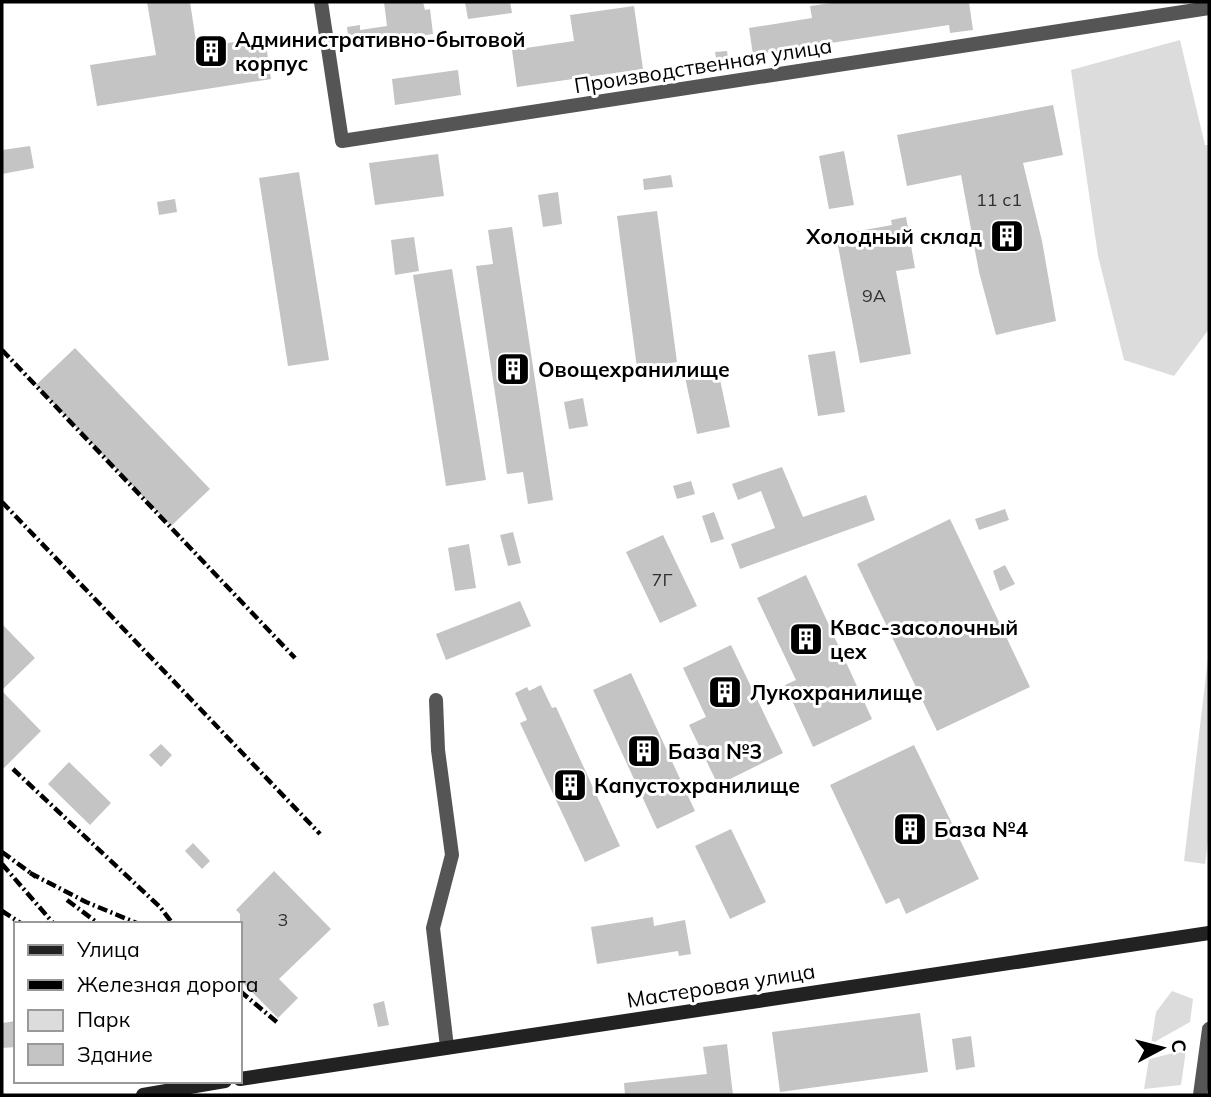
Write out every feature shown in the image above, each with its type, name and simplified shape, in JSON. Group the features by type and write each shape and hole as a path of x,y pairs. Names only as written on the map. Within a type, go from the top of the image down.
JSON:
{"main road":[{"name":"Мастеровая улица","path":"242,1079 1209,933"},
{"path":"143,1095 213,1083"}],"street":[{"name":"Производственная улица","path":"321,2 342,141 1182,7 1209,8"},
{"path":"436,700 438,750 452,855 433,929 447,1047"},
{"path":"1200,1095 1209,1029"}],"green space":[{"path":"1180,40 1205,145 1209,145 1209,329 1174,376 1124,360 1098,256 1071,70"},
{"path":"1209,650 1209,835 1205,864 1184,861"},
{"path":"1172,991 1193,999 1190,1022 1151,1044 1156,1012"},
{"path":"1186,1050 1181,1085 1144,1089 1149,1059"}],"building":[{"name":"Административно-бытовой корпус","path":"147,2 190,2 197,48 265,37 271,79 97,106 90,65 156,55"},
{"path":"384,2 423,2 425,10 430,9 433,34 349,46 347,27 360,25 360,30 387,26"},
{"path":"465,2 510,2 512,13 468,19"},
{"path":"839,2 969,2 973,30 950,33 949,25 753,55 749,28 812,18 810,6"},
{"path":"634,6 643,69 517,87 512,50 574,41 570,15"},
{"path":"727,51 729,63 717,64 715,52"},
{"path":"458,70 461,95 395,105 392,79"},
{"path":"1053,105 1063,155 1023,163 1042,241 1056,321 996,335 979,272 961,175 907,186 897,135"},
{"path":"30,146 34,168 2,174 2,150"},
{"path":"844,151 854,205 829,209 819,156"},
{"path":"438,154 444,196 375,205 369,163"},
{"path":"299,172 329,360 288,366 259,178"},
{"path":"671,175 673,187 644,190 643,179"},
{"path":"558,192 562,224 543,227 538,195"},
{"path":"175,199 177,212 159,215 157,202"},
{"path":"657,211 677,362 637,368 617,216"},
{"path":"906,217 915,268 896,271 911,354 860,363 836,235 892,225 891,220"},
{"name":"Овощехранилище","path":"512,227 553,500 528,504 523,472 507,474 476,266 493,264 488,230"},
{"path":"414,237 419,271 395,275 391,240"},
{"path":"452,269 486,480 446,486 413,275"},
{"path":"75,348 210,489 171,526 36,385"},
{"path":"835,351 845,412 818,416 808,355"},
{"path":"718,370 730,427 697,434 685,377"},
{"path":"583,398 588,426 569,429 564,402"},
{"path":"782,467 803,517 866,495 875,520 740,569 731,544 775,528 761,491 738,500 732,484"},
{"path":"691,481 695,494 677,499 673,486"},
{"path":"1005,509 1009,520 979,530 975,519"},
{"path":"714,512 724,539 711,543 702,516"},
{"path":"950,519 1030,687 937,731 857,564"},
{"path":"513,532 521,563 508,566 500,535"},
{"path":"663,535 697,606 660,623 626,552"},
{"path":"469,544 476,588 455,591 448,548"},
{"path":"1005,565 1015,584 1000,591 993,571"},
{"name":"Квас-засолочный цех","path":"806,575 872,719 813,747 785,685 796,680 757,598"},
{"path":"520,601 531,626 446,660 436,634"},
{"path":"2,624 35,658 2,690"},
{"name":"Лукохранилище","path":"731,645 783,753 718,785 689,725 706,717 683,668"},
{"name":"База №3","path":"631,673 695,811 657,829 593,690"},
{"name":"Капустохранилище","path":"541,685 552,708 556,707 620,846 585,862 520,723 527,720 515,693 527,687 529,691"},
{"path":"2,691 41,731 2,770"},
{"path":"161,744 172,755 161,767 149,755"},
{"name":"База №4","path":"914,745 979,879 906,914 899,898 886,904 830,785"},
{"path":"69,762 111,803 90,825 48,784"},
{"path":"731,829 766,902 730,919 695,846"},
{"path":"193,843 210,861 202,869 185,851"},
{"path":"274,871 331,929 279,979 298,998 278,1018 242,982 242,922 236,910"},
{"path":"653,917 654,926 685,920 691,954 679,956 678,951 597,964 591,927"},
{"path":"384,1001 389,1025 378,1027 373,1004"},
{"path":"920,1013 928,1072 780,1092 772,1032"},
{"path":"14,1021 14,1047 2,1048 2,1023"},
{"path":"971,1036 975,1067 956,1070 952,1039"},
{"path":"727,1044 733,1095 625,1095 624,1083 707,1074 703,1047"}],"railway":[{"path":"2,350 295,658"},
{"path":"2,502 320,834"},
{"path":"13,769 160,907 171,922"},
{"path":"2,852 36,877"},
{"path":"2,864 52,922"},
{"path":"30,873 86,902 134,922"},
{"path":"67,900 96,922"},
{"path":"2,911 19,922"},
{"path":"242,993 278,1023"}],"place":[{"name":"Административно-бытовой корпус","path":"211,51"},
{"name":"Холодный склад","path":"1007,236"},
{"name":"Овощехранилище","path":"513,369"},
{"name":"Квас-засолочный цех","path":"806,639"},
{"name":"Лукохранилище","path":"725,692"},
{"name":"База №3","path":"644,751"},
{"name":"Капустохранилище","path":"570,785"},
{"name":"База №4","path":"910,829"}]}
